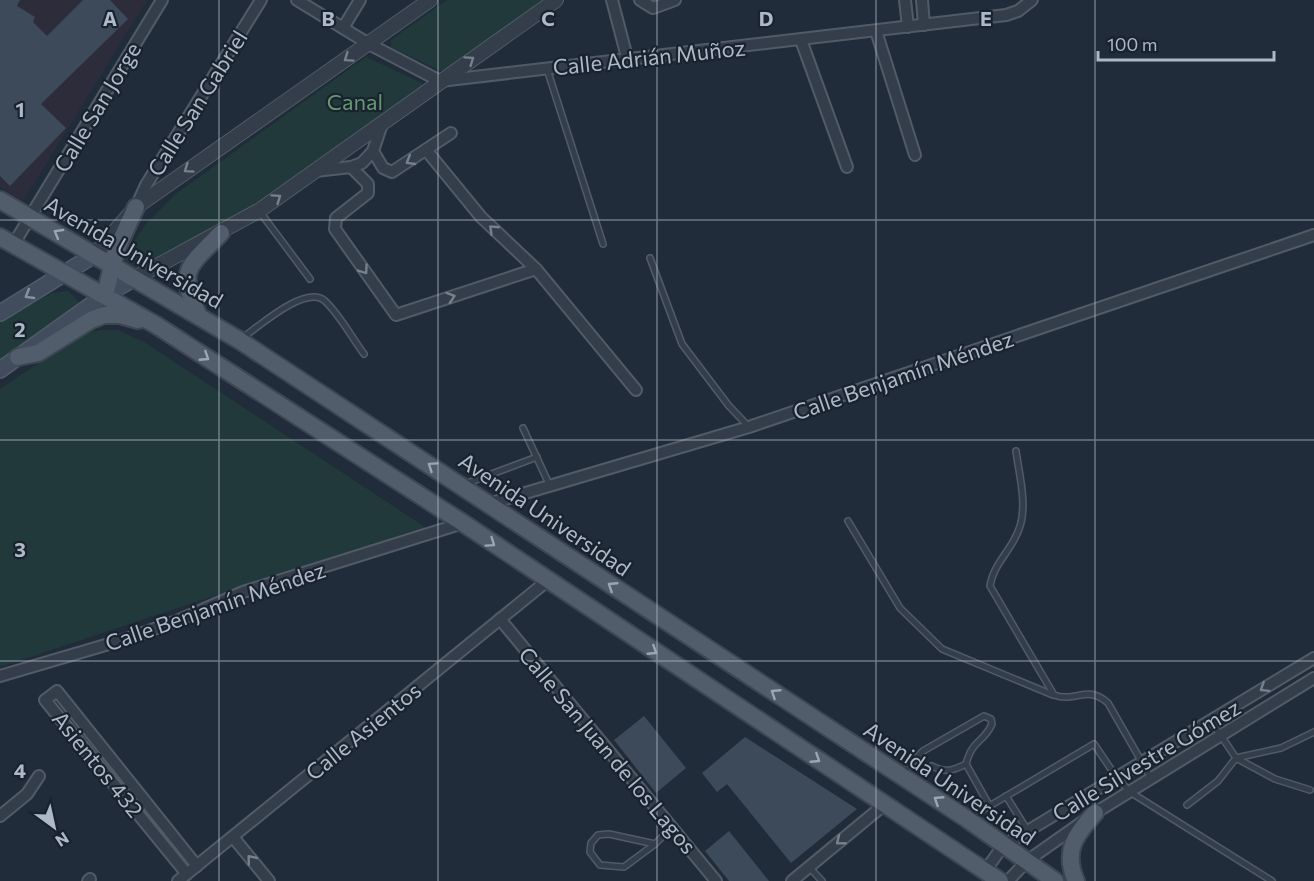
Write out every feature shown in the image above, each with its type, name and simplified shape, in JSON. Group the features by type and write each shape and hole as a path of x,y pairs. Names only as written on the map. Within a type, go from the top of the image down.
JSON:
{"main road":[{"name":"Avenida Universidad","path":"0,200 239,340 967,819 1055,881"},
{"path":"105,295 111,264 136,207"},
{"path":"198,314 186,289 186,275 192,263 221,233"},
{"path":"6,241 156,325 463,523 1000,881"},
{"path":"0,313 94,255"},
{"path":"0,370 105,295 135,278"},
{"path":"18,357 38,353 91,320 104,315 120,315 156,325"},
{"path":"1076,881 1070,867 1072,845 1079,831 1095,813"}],"street":[{"name":"Calle San Jorge","path":"6,241 30,218 161,0"},
{"name":"Calle San Gabriel","path":"136,207 146,185 261,0"},
{"path":"297,0 369,44 440,81"},
{"path":"343,28 360,0"},
{"path":"94,255 136,207 430,0"},
{"path":"135,278 260,210 556,0"},
{"path":"612,0 628,61"},
{"path":"640,0 653,8 675,0"},
{"path":"905,0 908,27"},
{"path":"922,0 924,25"},
{"name":"Calle Adrián Muñoz","path":"440,81 628,61 1006,15 1018,11 1032,0"},
{"path":"876,31 915,155"},
{"path":"801,40 847,167"},
{"path":"315,171 351,167 362,163 373,151 382,124"},
{"path":"373,151 383,168 392,172 451,133"},
{"path":"427,151 481,217 536,269 636,390"},
{"path":"351,167 362,175 369,190 339,214 335,229 396,315 536,269"},
{"name":"Calle Benjamín Méndez","path":"488,504 549,484 749,427 1314,235"},
{"name":"Calle Benjamín Méndez","path":"0,676 126,639 179,620 243,592 463,523"},
{"name":"Calle Asientos","path":"178,881 547,581"},
{"name":"Calle San Juan de los Lagos","path":"500,619 716,881"},
{"name":"Calle Silvestre Gómez","path":"985,871 1003,846 1314,658"},
{"name":"Calle Silvestre Gómez","path":"1008,881 1027,861 1095,813 1314,678"},
{"name":"Asientos 432","path":"187,874 45,700 57,691 197,866"},
{"path":"101,768 111,759"},
{"path":"0,816 27,794 39,776"},
{"path":"792,881 885,804"},
{"path":"163,844 172,836"},
{"path":"233,837 268,881"}],"lane":[{"path":"546,68 603,244"},
{"path":"260,210 310,279"},
{"path":"650,258 682,344 729,406 749,427"},
{"path":"239,340 299,299 313,295 324,301 364,354"},
{"path":"523,428 549,484"},
{"path":"1016,450 1023,513 1019,530 992,574 990,586 1054,695"},
{"path":"460,485 537,458"},
{"path":"848,521 900,608 942,650 1063,698 1087,693 1099,695 1108,703 1152,779"},
{"path":"901,776 923,750 984,716 991,719 992,724 988,733 970,748 966,764 989,805"},
{"path":"1211,721 1236,758 1275,779 1310,790"},
{"path":"1186,804 1218,781 1236,758 1281,748 1314,732"},
{"path":"967,819 1094,744 1117,778 1130,792 1272,881"},
{"path":"932,766 944,772 951,772 966,764"},
{"path":"1006,796 1028,831"},
{"path":"655,844 609,834 598,835 591,843 590,852 600,865 624,867 655,844 672,827"},
{"path":"809,867 822,881"}],"shaded area":[{"path":"0,0 147,0 23,201 0,187"}],"green space":[{"name":"Canal","path":"447,0 546,0 445,73 391,47 391,40"},
{"name":"Canal","path":"366,57 422,83 423,90 219,233 141,275 120,261 146,224 177,193"},
{"path":"68,291 77,299 80,307 0,364 0,321 52,293"},
{"path":"99,330 118,330 144,342 428,529 319,561 0,667 0,389 79,336"}],"building":[{"path":"0,0 20,0 17,6 35,17 33,22 47,36 83,0 110,0 128,19 41,104 66,128 10,186 0,176"},
{"path":"644,716 686,768 656,793 614,740"},
{"path":"745,737 857,809 791,863 727,784 717,792 702,773"},
{"path":"729,831 769,881 729,881 705,851"}]}
